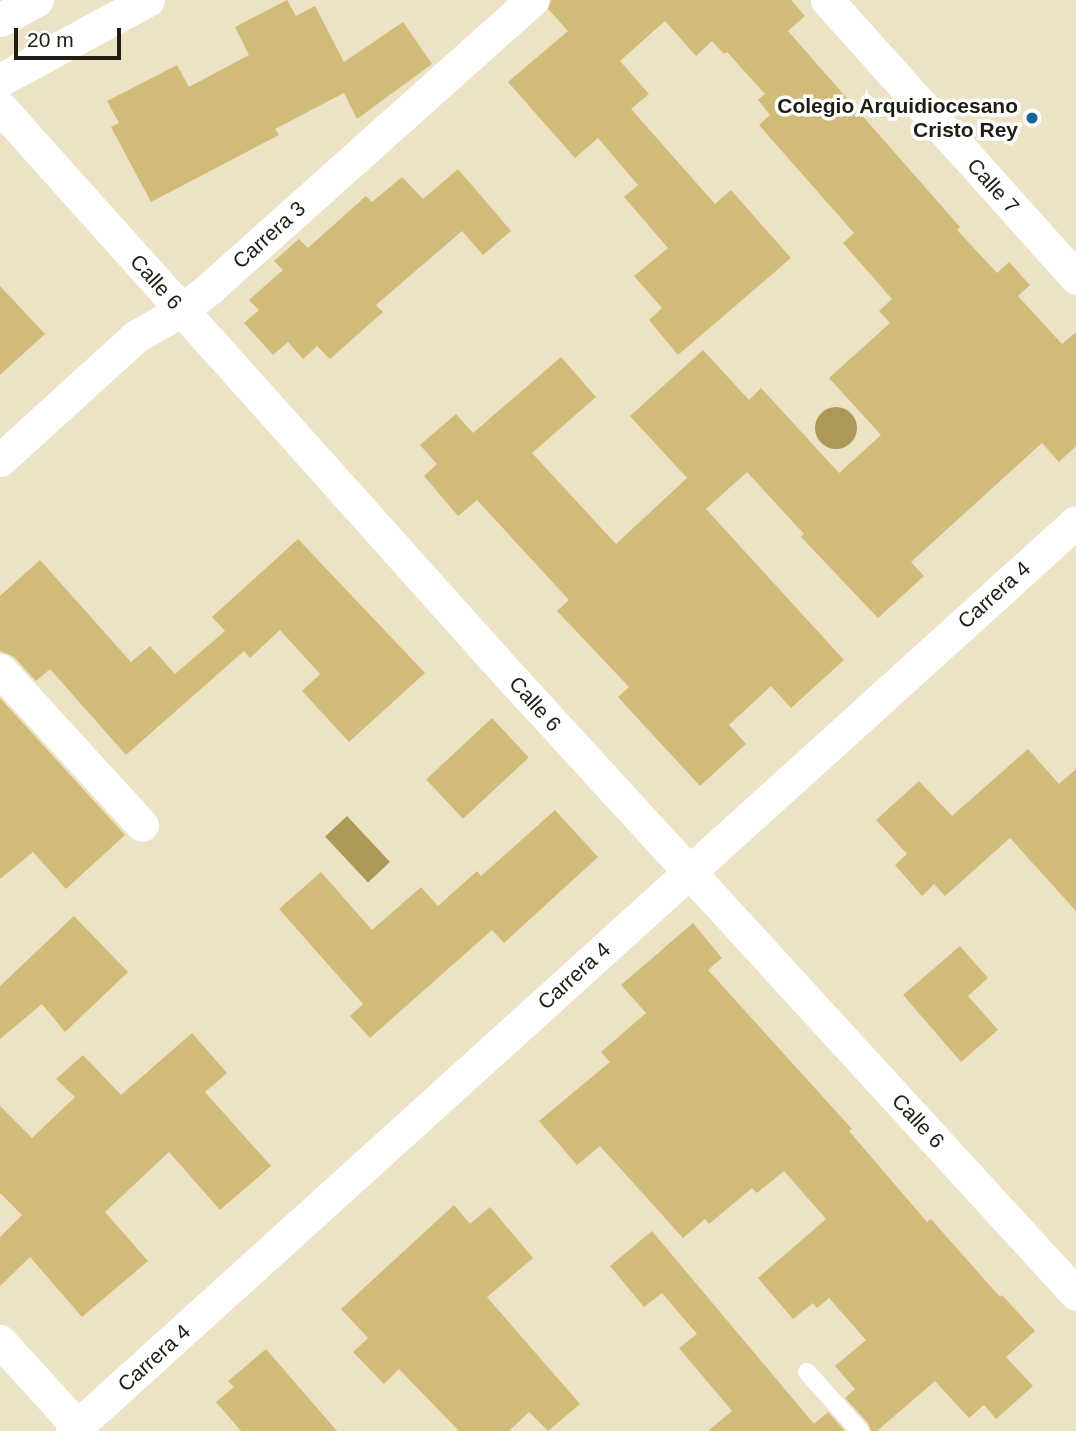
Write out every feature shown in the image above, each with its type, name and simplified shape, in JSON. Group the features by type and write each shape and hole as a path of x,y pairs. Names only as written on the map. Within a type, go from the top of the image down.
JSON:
{"street":[{"path":"0,20 37,0"},
{"path":"0,80 148,0"},
{"name":"Carrera 3","path":"0,460 135,337 182,310 532,0"},
{"name":"Calle 7","path":"827,0 1076,278"},
{"name":"Calle 6","path":"0,107 689,872 1076,1294"},
{"name":"Carrera 4","path":"77,1429 1076,522"},
{"path":"0,670 142,825"},
{"path":"0,1341 77,1429"}],"lane":[{"path":"807,1372 860,1431"}],"shaded area":[{"path":"836,407 851,413 857,428 851,443 836,449 821,443 815,428 821,413"},
{"path":"347,816 390,862 368,883 325,836"}],"building":[{"path":"287,0 296,16 315,6 344,62 403,22 432,64 357,119 344,93 275,129 279,135 151,202 111,127 119,123 107,101 177,65 189,87 249,55 235,27"},
{"path":"551,0 791,0 805,16 788,31 960,227 957,230 997,273 1009,262 1030,285 1018,296 1062,344 1076,332 1076,446 1059,462 1042,443 911,562 924,576 878,618 801,537 804,534 747,472 706,509 844,660 791,708 771,686 729,725 746,744 700,786 618,697 629,687 557,611 569,600 477,500 458,516 424,476 437,464 420,445 456,414 473,433 561,357 596,397 532,453 616,544 687,478 630,416 703,350 749,400 761,388 839,473 881,435 829,378 890,323 879,311 892,299 843,243 854,233 759,125 770,115 758,100 765,94 727,52 724,54 712,41 696,56 665,21 620,61 649,94 631,109 715,204 731,190 791,258 678,355 649,320 662,308 634,276 668,248 624,197 638,185 598,138 575,158 508,82 568,31 548,9"},
{"path":"458,169 511,231 483,255 462,231 376,305 383,312 330,359 317,346 303,359 288,342 273,355 244,323 259,310 249,300 283,270 274,261 299,239 308,248 366,196 372,202 402,177 423,199"},
{"path":"0,286 45,334 0,375"},
{"path":"298,539 425,673 349,742 302,691 320,674 280,630 250,658 244,651 126,755 50,669 36,681 14,657 0,651 0,596 40,560 131,662 150,646 175,674 225,631 212,617"},
{"path":"0,698 125,835 66,889 33,852 0,879"},
{"path":"492,718 529,757 463,819 426,779"},
{"path":"1028,749 1059,784 1076,769 1076,911 1010,838 945,896 934,884 922,896 895,865 907,854 876,820 919,781 952,816"},
{"path":"555,810 598,857 504,943 492,930 370,1038 350,1016 363,1004 279,909 321,872 372,930 421,887 438,906 477,871 481,876"},
{"path":"74,916 128,972 65,1032 42,1004 0,1039 0,986"},
{"path":"693,923 722,958 708,970 852,1129 849,1131 927,1222 931,1219 1000,1297 1002,1295 1035,1331 1006,1357 1033,1386 996,1419 984,1405 969,1418 935,1381 877,1431 871,1431 868,1423 845,1398 855,1389 835,1366 866,1340 829,1298 817,1308 813,1303 793,1319 758,1278 826,1219 784,1171 757,1193 752,1188 709,1224 705,1219 683,1238 600,1146 577,1165 539,1121 610,1062 601,1052 646,1013 621,985"},
{"path":"960,946 988,978 968,996 998,1030 961,1062 903,995"},
{"path":"192,1033 227,1073 205,1092 271,1166 220,1210 169,1152 105,1212 148,1261 82,1317 30,1257 0,1286 0,1237 22,1215 0,1193 0,1106 32,1138 75,1097 56,1079 83,1055 121,1095"},
{"path":"454,1205 470,1224 490,1207 533,1258 487,1297 580,1404 548,1431 529,1412 509,1431 459,1431 399,1369 384,1384 353,1352 368,1338 341,1309"},
{"path":"652,1231 814,1424 828,1412 845,1431 708,1431 732,1411 679,1348 697,1334 662,1293 644,1307 610,1266"},
{"path":"266,1349 337,1431 241,1431 216,1402 234,1387 228,1381"}],"place":[{"name":"Colegio Arquidiocesano Cristo Rey","path":"1032,118"}]}
